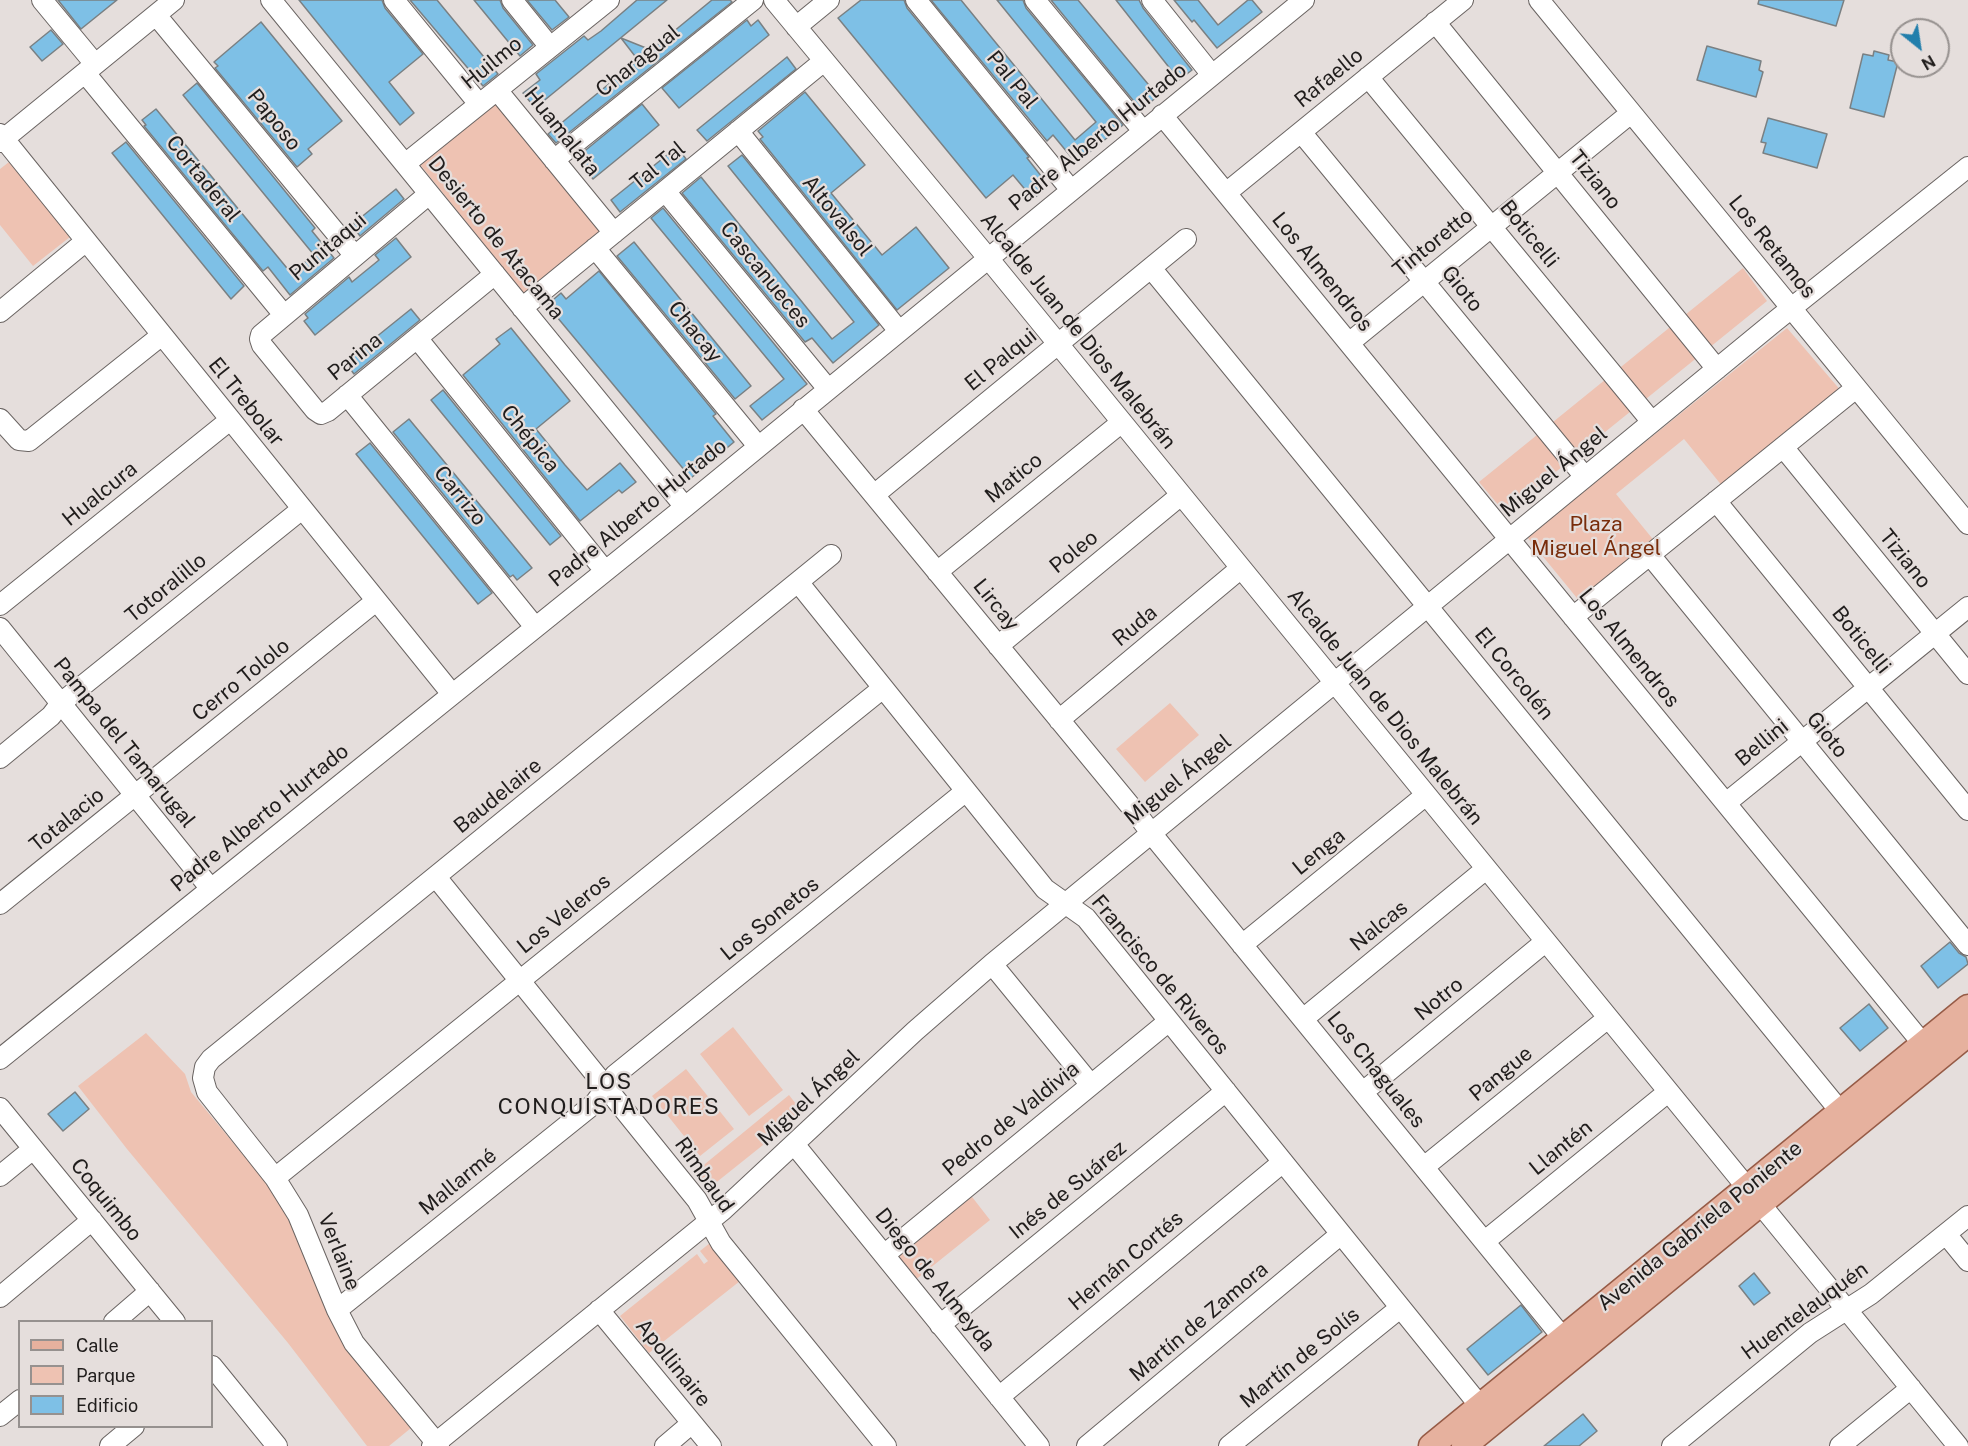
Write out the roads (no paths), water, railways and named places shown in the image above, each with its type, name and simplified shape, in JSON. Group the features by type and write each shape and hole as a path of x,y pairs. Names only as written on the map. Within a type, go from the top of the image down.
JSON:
{"main road":[{"name":"Avenida Gabriela Poniente","path":"1464,1446 1753,1196 1840,1111 1968,1007"},
{"name":"Avenida Gabriela Poniente","path":"1431,1446 1563,1338 1968,1034"}],"street":[{"name":"Cortaderal","path":"42,0 90,68 284,315"},
{"name":"Desierto de Atacama","path":"271,0 685,507"},
{"path":"394,0 479,104"},
{"path":"512,0 550,47"},
{"name":"Huilmo","path":"405,164 609,0"},
{"name":"Charagual","path":"554,160 753,0"},
{"name":"Alcalde Juan de Dios Malebrán","path":"774,0 988,258 1958,1446"},
{"path":"796,27 830,0"},
{"name":"Pal Pal","path":"916,0 1071,190"},
{"path":"1035,0 1143,131"},
{"path":"1152,0 1212,75"},
{"name":"Rafaello","path":"1226,193 1463,0"},
{"name":"Los Retamos","path":"1539,0 1968,524"},
{"name":"Padre Alberto Hurtado","path":"0,1059 685,507 1212,75 1293,3"},
{"path":"1,138 90,68 164,5"},
{"name":"Paposo","path":"164,5 355,256"},
{"name":"Tiziano","path":"1436,22 1717,369"},
{"name":"Tal Tal","path":"522,308 824,61"},
{"name":"Boticelli","path":"1368,77 1652,422"},
{"name":"Huamalata","path":"497,90 614,233"},
{"name":"Tintoretto","path":"1349,343 1631,113"},
{"name":"Los Almendros","path":"1162,115 1923,1044"},
{"name":"Altovalsol","path":"738,131 899,331"},
{"name":"Gioto","path":"1301,132 1585,477"},
{"name":"El Trebolar","path":"1,138 452,694"},
{"name":"Miguel Ángel","path":"435,1445 709,1221 915,1031 1065,903 1791,308 1968,167"},
{"name":"Cascanueces","path":"665,191 828,389"},
{"name":"Punitaqui","path":"260,339 261,335 284,315 429,194"},
{"name":"El Palqui","path":"874,495 1186,239"},
{"path":"0,312 86,242"},
{"name":"Chacay","path":"596,248 758,446"},
{"name":"El Corcolén","path":"1152,268 1840,1111"},
{"name":"Parina","path":"260,339 262,345 317,412 325,413 495,274"},
{"path":"0,419 19,440 24,442 33,439 162,335"},
{"name":"Chépica","path":"417,338 605,571"},
{"path":"1573,617 1856,388"},
{"name":"Carrizo","path":"347,395 535,627"},
{"name":"Lircay","path":"803,409 1151,833"},
{"name":"Hualcura","path":"0,605 230,420"},
{"name":"Matico","path":"937,572 1122,422"},
{"name":"Tiziano","path":"1783,447 1968,674"},
{"name":"Poleo","path":"998,645 1181,495"},
{"name":"Boticelli","path":"1716,501 1968,810"},
{"name":"Totoralillo","path":"0,758 51,716 61,703 302,509"},
{"name":"Baudelaire","path":"203,1078 205,1067 211,1059 831,555"},
{"name":"Gioto","path":"1650,555 1968,945"},
{"name":"Ruda","path":"1059,720 1241,568"},
{"name":"Francisco de Riveros","path":"798,582 1045,889 1086,918 1480,1406"},
{"name":"Cerro Tololo","path":"135,796 376,601"},
{"name":"Bellini","path":"1726,803 1968,607"},
{"name":"Pampa del Tamarugal","path":"0,628 211,889"},
{"name":"Los Veleros","path":"275,1178 884,688"},
{"name":"Los Sonetos","path":"606,1088 615,1075 966,791"},
{"name":"Lenga","path":"1242,945 1426,795"},
{"name":"Totalacio","path":"0,904 135,796"},
{"name":"Los Chaguales","path":"1151,833 1563,1338"},
{"name":"Nalcas","path":"1303,1019 1486,869"},
{"name":"Rimbaud","path":"436,877 697,1200 721,1243 886,1446"},
{"name":"Notro","path":"1363,1092 1545,942"},
{"path":"992,964 1091,1085"},
{"name":"Pangue","path":"1424,1167 1608,1018"},
{"name":"Pedro de Valdivia","path":"884,1255 1169,1020"},
{"name":"Verlaine","path":"203,1078 204,1087 210,1097 275,1178 298,1215 337,1310 354,1343 435,1445"},
{"name":"Mallarmé","path":"337,1310 595,1103 606,1088"},
{"name":"Inés de Suárez","path":"940,1325 1226,1091"},
{"name":"Llantén","path":"1485,1241 1668,1092"},
{"name":"Coquimbo","path":"0,1108 173,1320"},
{"name":"Diego de Almeyda","path":"794,1144 1039,1446"},
{"path":"0,1176 33,1149"},
{"name":"Hernán Cortés","path":"999,1397 1283,1162"},
{"name":"Huentelauquén","path":"1672,1446 1810,1333 1871,1294 1968,1216"},
{"path":"0,1297 92,1220"},
{"name":"Martín de Zamora","path":"1087,1446 1341,1234"},
{"path":"1946,1234 1968,1261"},
{"path":"116,1320 150,1291"},
{"name":"Martín de Solís","path":"1229,1446 1400,1308"},
{"name":"Apollinaire","path":"599,1310 711,1446"},
{"path":"213,1367 267,1442"},
{"path":"1840,1446 1911,1388"},
{"path":"0,1416 18,1402"},
{"path":"665,1446 692,1424"},
{"path":"110,1446 132,1428"}],"district":[{"name":"LOS CONQUISTADORES","path":"609,1094"}],"park label":[{"name":"Plaza Miguel Ángel","path":"1596,537"}]}
